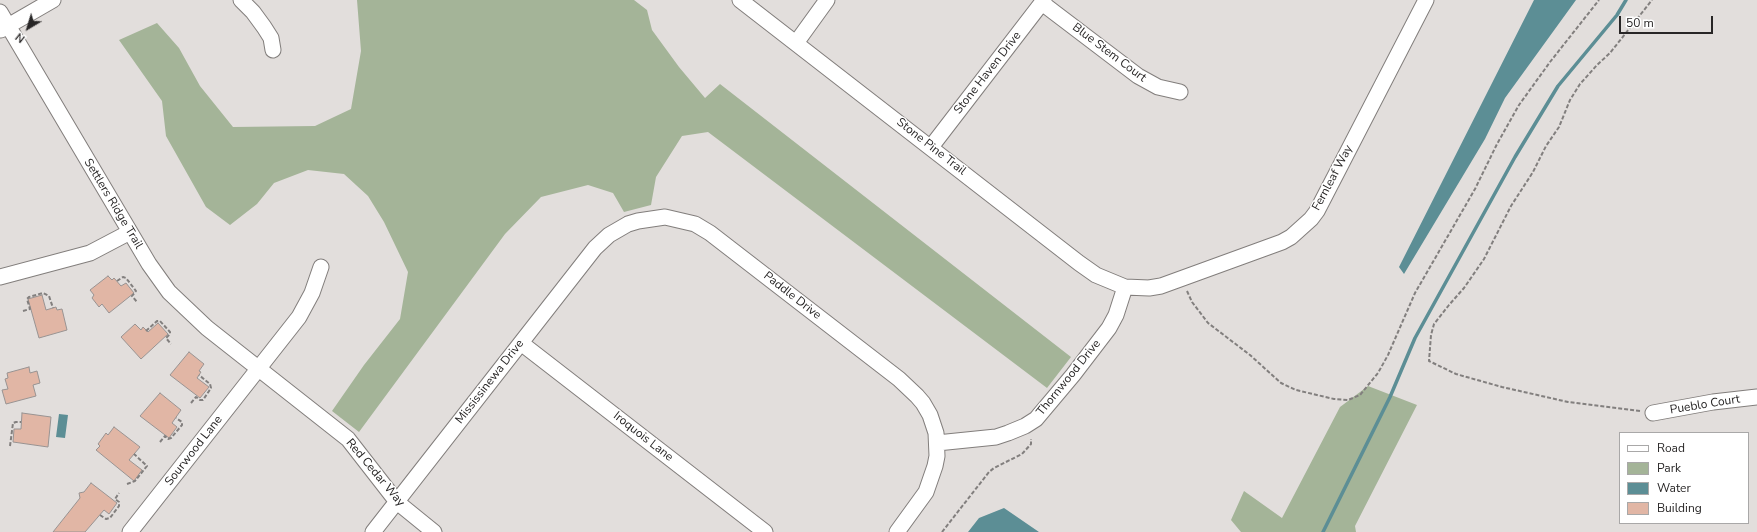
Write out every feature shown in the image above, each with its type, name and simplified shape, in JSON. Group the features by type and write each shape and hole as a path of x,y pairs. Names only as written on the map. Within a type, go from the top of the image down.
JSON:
{"street":[{"path":"4,28 52,0"},
{"path":"241,0 253,12 264,27 270,38 273,50"},
{"name":"Stone Pine Trail","path":"740,0 1079,263 1096,275 1125,287"},
{"path":"796,43 827,0"},
{"name":"Fernleaf Way","path":"1125,287 1148,288 1161,286 1282,242 1302,228 1317,210 1426,0"},
{"name":"Blue Stem Court","path":"1043,2 1138,76 1158,87 1180,92"},
{"name":"Stone Haven Drive","path":"931,147 1043,2"},
{"name":"Settlers Ridge Trail","path":"0,12 4,28 159,279 179,303 207,328 258,369"},
{"name":"Paddle Drive","path":"609,235 628,224 665,217 685,221 706,230 908,387 926,408 933,423 937,442 937,456 930,484 921,500 897,532"},
{"path":"0,277 90,253 130,232"},
{"name":"Mississinewa Drive","path":"372,532 595,248 609,235"},
{"name":"Sourwood Lane","path":"130,532 299,317 312,293 321,267"},
{"name":"Thornwood Drive","path":"937,442 1008,434 1036,419 1049,405 1109,328 1116,315 1125,287"},
{"name":"Iroquois Lane","path":"521,343 765,532"},
{"name":"Red Cedar Way","path":"258,369 348,439 361,454 396,502 434,532"},
{"name":"Pueblo Court","path":"1653,413 1713,402 1757,397"}],"path":[{"path":"1186,290 1192,302 1208,323 1250,355 1281,384 1296,390 1334,399 1348,400 1360,395 1378,373 1388,355 1415,293 1475,189 1497,144 1519,105 1550,62 1599,0"},
{"path":"1627,409 1568,402 1502,387 1456,374 1429,361 1431,335 1434,324 1464,288 1484,259 1511,206 1533,172 1546,146 1559,127 1573,95 1580,84 1610,53 1652,0"},
{"path":"117,281 123,277 126,278 136,291 132,296 137,302"},
{"path":"23,311 30,309 27,299 29,297 43,293 49,296 52,308"},
{"path":"146,331 157,321 160,321 170,332 166,338 171,344"},
{"path":"191,403 196,397 202,400 211,388 210,384 199,376"},
{"path":"160,442 164,436 168,439 171,438 182,425 182,422 176,418"},
{"path":"10,446 14,423 21,422"},
{"path":"942,532 989,472 1022,454 1030,446 1032,441 1025,426"},
{"path":"127,484 135,481 147,466 134,454"},
{"path":"100,515 106,519 110,518 119,506 119,502 115,498 119,493"}],"green space":[{"path":"357,0 634,0 647,10 652,30 679,67 705,98 720,84 1071,357 1047,388 708,132 682,136 656,177 651,205 624,212 613,193 588,185 541,197 505,234 359,432 332,411 364,365 400,319 408,272 384,222 368,196 344,174 308,170 274,183 257,204 230,225 206,207 166,136 162,101 119,40 157,23 179,48 200,86 233,127 315,126 351,109 361,51"},
{"path":"1368,386 1417,405 1355,526 1356,532 1241,532 1231,520 1244,491 1282,518 1340,407"}],"water":[{"path":"1534,0 1576,0 1505,98 1485,139 1404,274 1399,267"},
{"path":"59,414 68,415 65,438 56,437"},
{"path":"1004,508 1039,532 968,532 979,518"}],"building":[{"path":"108,276 112,280 114,278 121,286 126,283 134,293 109,313 102,304 99,307 92,298 94,295 90,290"},
{"path":"42,295 46,310 56,307 57,310 62,309 67,330 39,338 28,299"},
{"path":"158,323 168,334 141,359 121,337 135,324 141,330 143,327 148,332"},
{"path":"189,352 204,364 199,371 201,372 197,378 209,387 200,398 170,375"},
{"path":"29,367 30,373 37,371 40,383 33,385 36,396 6,404 2,390 8,389 5,379 8,378 7,373"},
{"path":"160,393 181,410 172,423 177,427 169,438 140,416"},
{"path":"22,413 51,417 48,447 13,442 14,429 21,429"},
{"path":"114,427 140,447 129,460 142,470 134,481 96,450 100,446 98,444 106,433 108,435"},
{"path":"91,483 117,503 109,514 104,510 85,532 53,532 80,498 79,493 84,492"}],"waterway":[{"path":"1323,532 1390,397 1415,338 1515,157 1558,86 1617,15 1626,0"}]}
